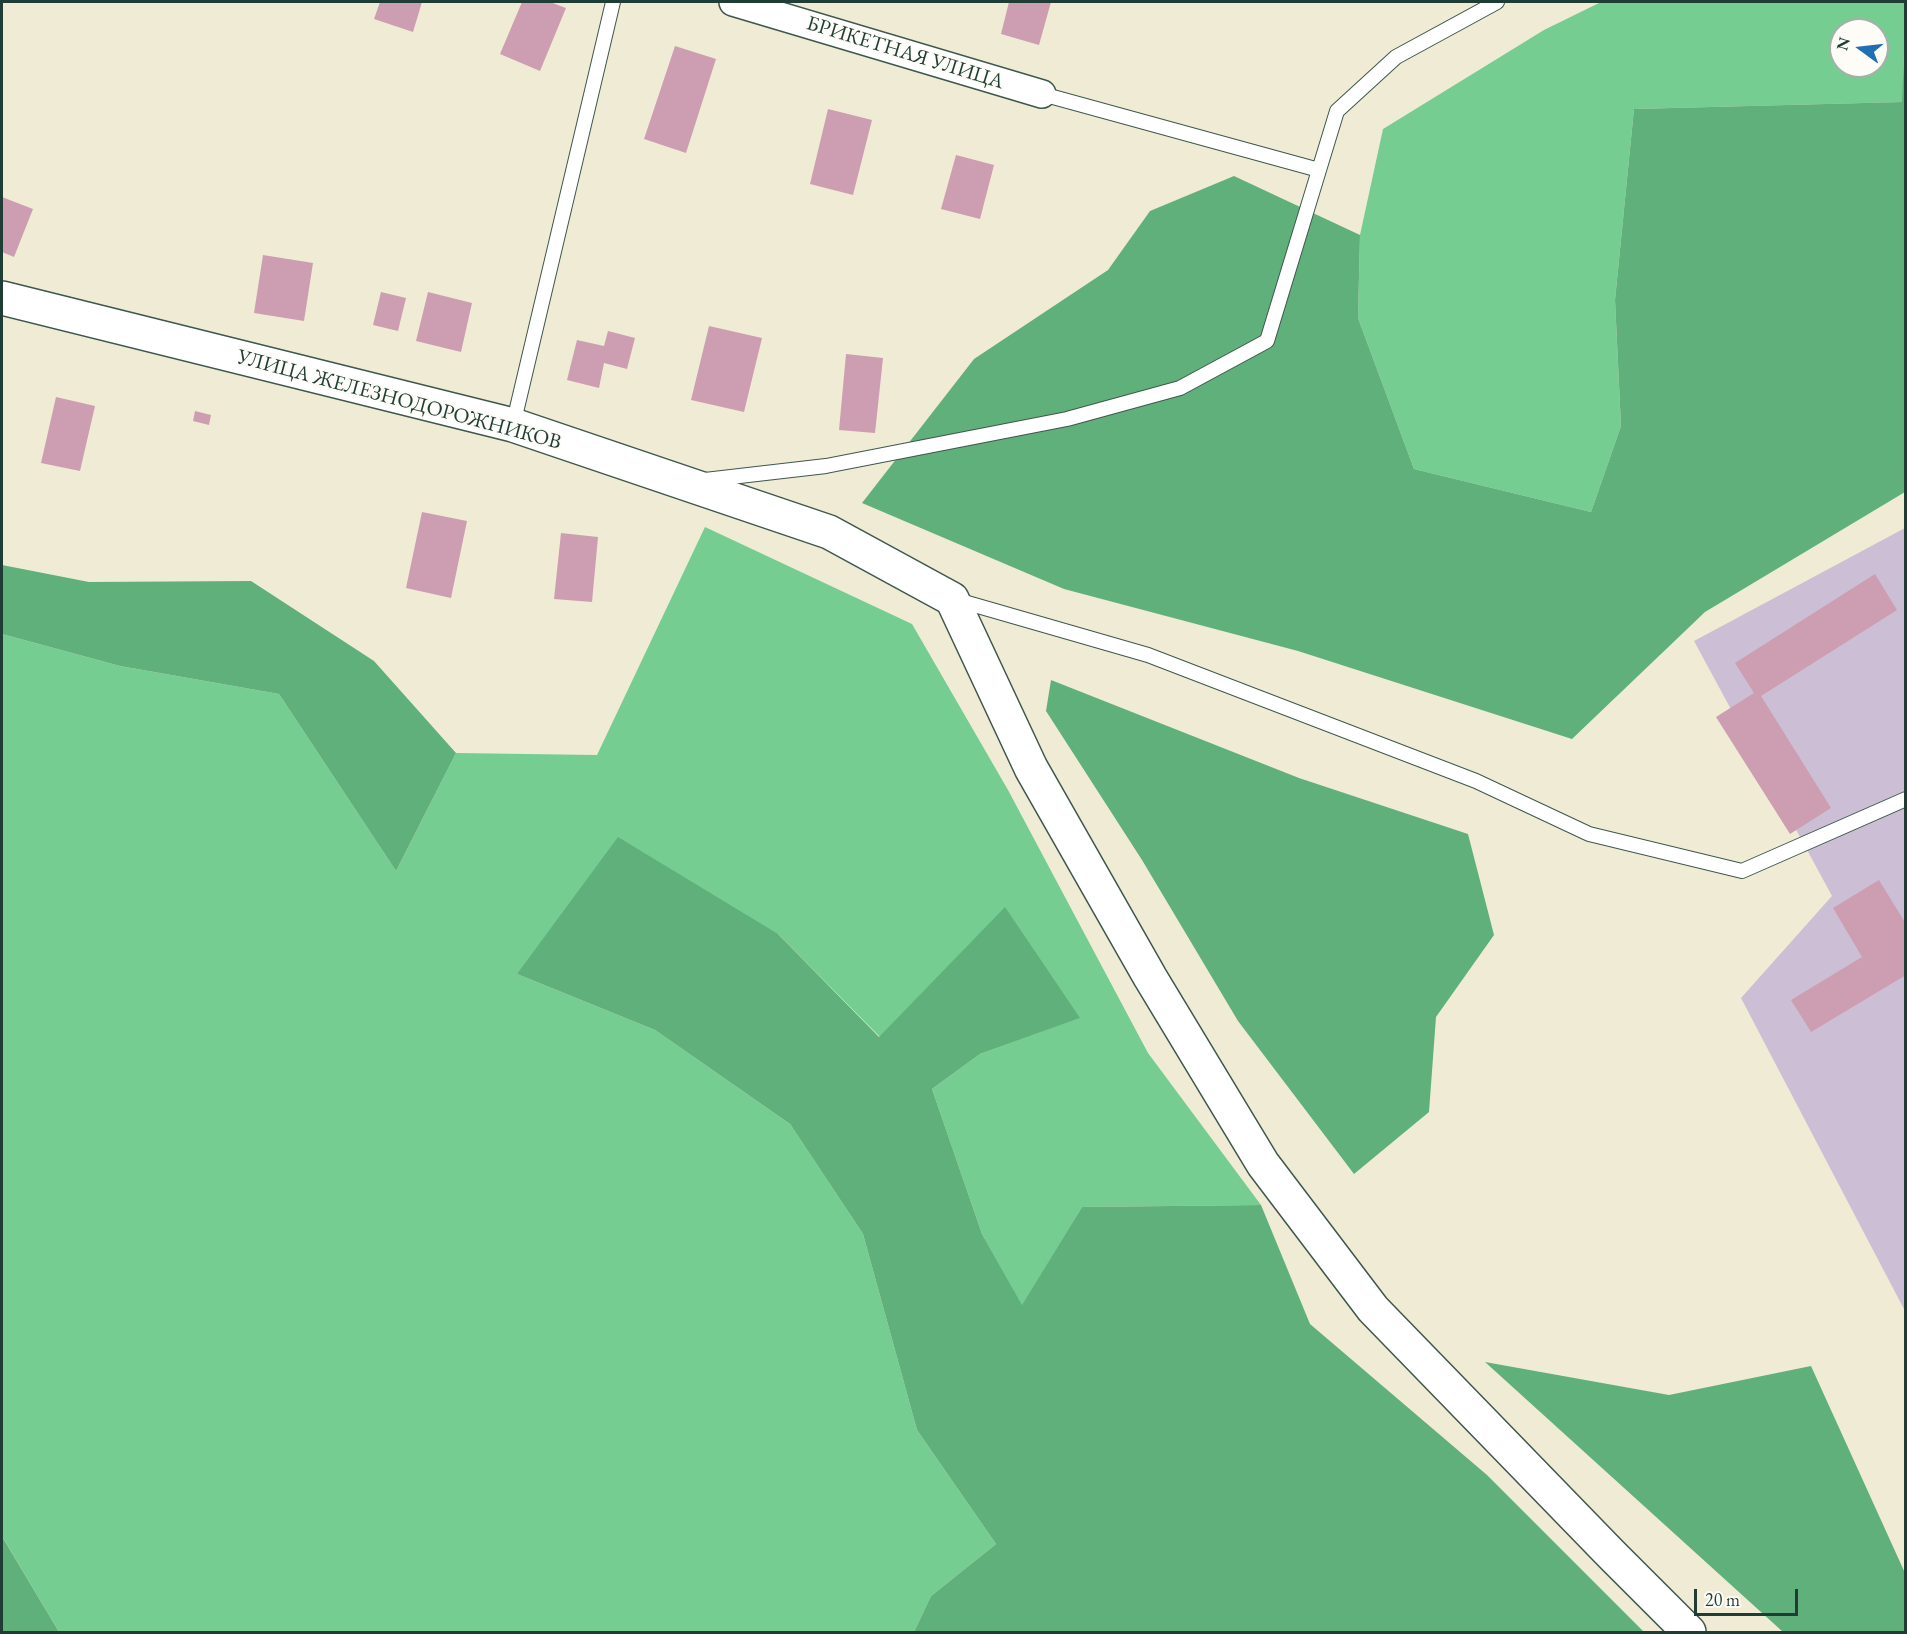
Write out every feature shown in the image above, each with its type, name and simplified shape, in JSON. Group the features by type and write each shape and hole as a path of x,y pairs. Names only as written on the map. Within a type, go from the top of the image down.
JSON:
{"street":[{"name":"БРИКЕТНАЯ УЛИЦА","path":"733,2 1042,94"},
{"name":"УЛИЦА ЖЕЛЕЗНОДОРОЖНИКОВ","path":"2,298 513,425 829,532 952,599"},
{"path":"952,599 1032,768 1150,977 1263,1164 1373,1309 1689,1632"}],"lane":[{"path":"513,425 612,2"},
{"path":"682,483 837,464 1067,419 1180,388 1267,341 1337,111 1396,57 1497,2"},
{"path":"1042,94 1319,170"},
{"path":"952,599 1148,655 1476,781 1589,834 1742,871 1905,799"}],"shaded area":[{"path":"1905,528 1905,1311 1741,998 1832,896 1694,641"}],"green space":[{"path":"1601,2 1905,2 1903,102 1634,109 1615,300 1621,426 1591,512 1414,469 1358,318 1360,235 1383,129 1544,30"},
{"path":"1905,34 1905,492 1705,612 1572,739 1298,651 1064,589 862,503 974,359 1108,270 1150,211 1234,176 1360,235 1358,318 1414,469 1591,512 1621,426 1615,300 1634,109 1902,102"},
{"path":"705,527 912,624 1008,790 1148,1053 1261,1205 1082,1207 1022,1306 982,1234 932,1089 980,1054 1079,1018 1005,908 880,1037 778,934 517,974 655,1030 790,1124 863,1234 917,1430 996,1544 931,1596 914,1632 59,1632 2,1536 2,634 120,666 279,694 396,871 456,753 597,755"},
{"path":"2,565 89,582 251,581 374,661 456,753 396,871 279,694 120,666 2,634"},
{"path":"1051,680 1299,778 1468,834 1494,935 1436,1017 1429,1112 1354,1174 1238,1021 1142,860 1046,711"},
{"path":"618,837 778,934 879,1037 1005,907 1080,1018 980,1054 932,1089 982,1234 1022,1305 1082,1207 1261,1205 1310,1324 1487,1475 1644,1632 914,1632 931,1596 996,1544 917,1430 863,1234 790,1124 655,1030 517,974"},
{"path":"1485,1362 1669,1395 1811,1366 1905,1573 1905,1632 1783,1632"},
{"path":"2,1536 3,1538 59,1632 2,1632"}],"building":[{"path":"380,2 422,2 413,32 374,19"},
{"path":"522,2 550,2 566,8 540,71 500,54"},
{"path":"1009,2 1051,2 1039,45 1001,34"},
{"path":"675,46 716,59 686,153 644,139"},
{"path":"828,109 872,120 853,195 810,184"},
{"path":"956,155 994,165 980,219 941,209"},
{"path":"2,197 33,209 14,257 2,252"},
{"path":"263,255 313,263 304,321 254,313"},
{"path":"381,292 406,298 398,331 373,325"},
{"path":"428,292 472,303 461,352 416,341"},
{"path":"709,326 762,338 744,412 691,400"},
{"path":"608,331 635,338 627,369 604,363 599,388 567,380 577,340 604,346"},
{"path":"846,354 883,358 875,433 839,430"},
{"path":"56,397 95,406 80,471 41,463"},
{"path":"195,411 211,415 209,425 193,421"},
{"path":"422,512 467,521 451,598 406,588"},
{"path":"561,533 598,537 592,602 554,599"},
{"path":"1875,574 1897,610 1761,696 1831,808 1790,834 1716,717 1754,693 1735,663"},
{"path":"1879,880 1906,924 1906,975 1811,1032 1791,1000 1862,957 1833,908"}]}
